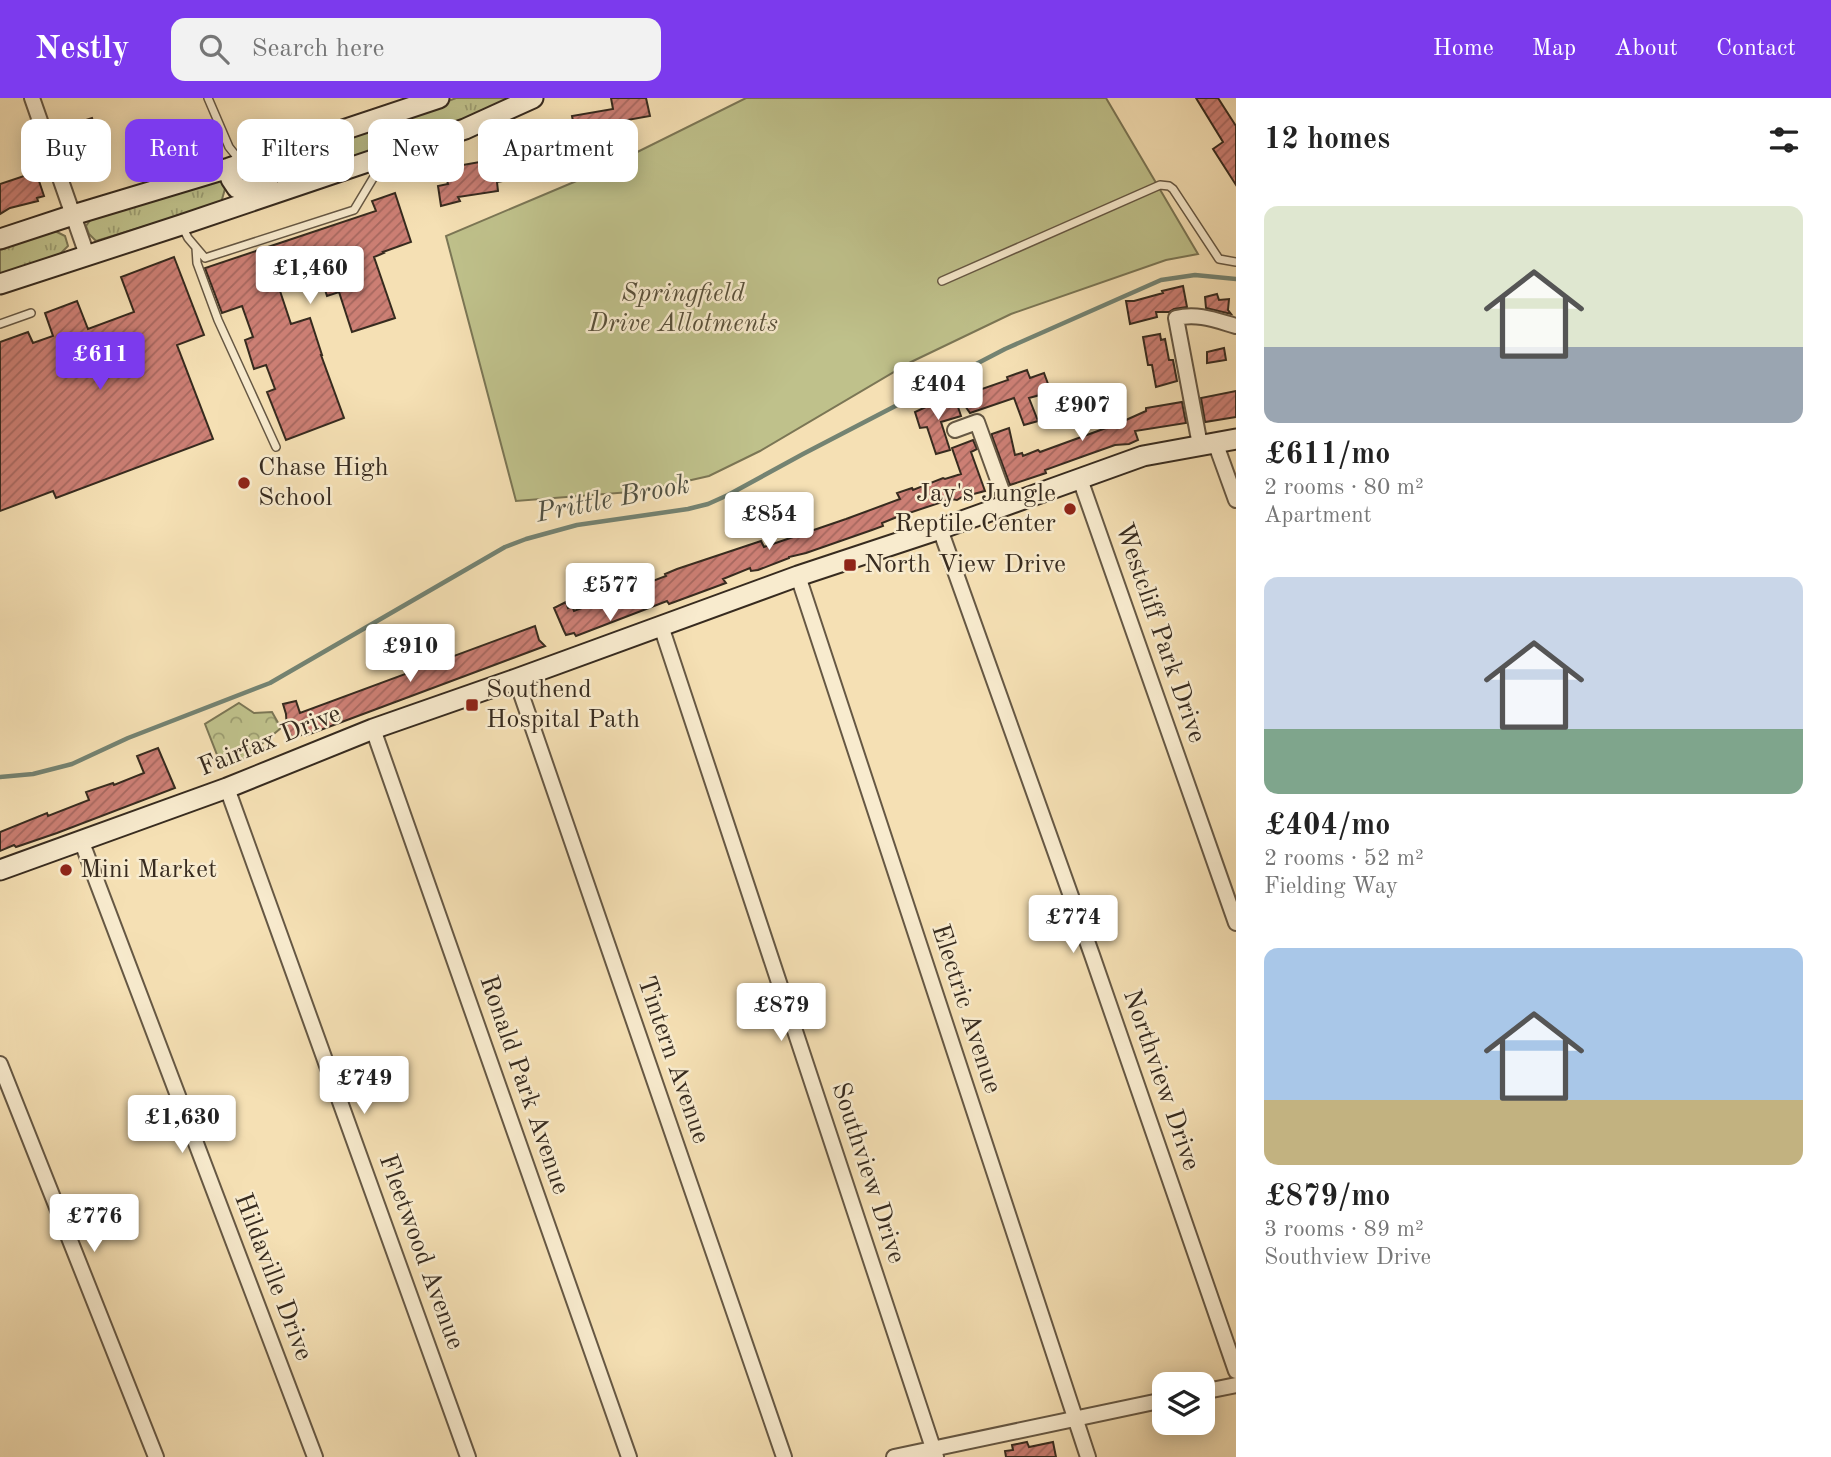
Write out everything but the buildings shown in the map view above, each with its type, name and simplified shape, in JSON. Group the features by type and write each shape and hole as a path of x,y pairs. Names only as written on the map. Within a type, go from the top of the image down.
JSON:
{"street":[{"path":"32,98 87,255"},
{"path":"0,239 236,166 439,98"},
{"path":"464,129 533,98"},
{"path":"236,166 231,178 237,188 260,188 279,182"},
{"path":"0,284 309,182"},
{"path":"220,212 233,205 246,190"},
{"path":"1236,326 1204,317 1189,315 1176,318 1208,443 1236,500"},
{"path":"954,430 977,422 1007,505"},
{"name":"Fairfax Drive","path":"0,870 227,788 373,729 798,576 940,529 1143,456 1236,439"},
{"name":"Westcliff Park Drive","path":"1080,479 1236,923"},
{"name":"Northview Drive","path":"940,529 1236,1371"},
{"name":"Electric Avenue","path":"798,576 1088,1457"},
{"name":"Southview Drive","path":"661,626 935,1453"},
{"name":"Tintern Avenue","path":"516,679 784,1457"},
{"name":"Ronald Park Avenue","path":"373,729 624,1456"},
{"name":"Fleetwood Avenue","path":"227,788 468,1457"},
{"name":"Hildaville Drive","path":"81,841 315,1457"},
{"path":"0,1064 156,1457"},
{"path":"1215,1389 1236,1385"},
{"path":"894,1457 935,1453 1152,1403"}],"lane":[{"path":"208,98 236,166"},
{"path":"229,147 236,166"},
{"path":"181,225 205,258 354,210 371,182"},
{"path":"942,281 1150,188 1160,186 1173,189 1219,259 1236,262"},
{"path":"196,247 197,263 218,320 276,447"},
{"path":"0,324 31,313"}],"green space":[{"path":"456,98 514,98 464,120 402,119"},
{"name":"Springfield Drive Allotments","path":"746,98 1106,98 1198,254 1166,260 1011,314 911,362 760,451 709,476 643,491 516,501 446,236 574,182 638,182 638,152"},
{"path":"368,131 368,154 354,159 354,136"},
{"path":"223,179 226,185 221,203 96,241 86,226 91,219 213,182 223,182"},
{"path":"53,230 65,236 68,246 60,254 0,274 0,248"},
{"path":"239,703 254,713 272,712 281,728 245,758 221,765 205,724"}],"waterway":[{"name":"Prittle Brook","path":"0,777 33,774 72,764 128,738 270,683 505,547 577,525 708,504 1005,349 1161,280 1195,275 1236,279"}],"place":[{"name":"Chase High School","path":"244,483"},
{"name":"Jay's Jungle Reptile Center","path":"1070,509"},
{"name":"North View Drive","path":"850,565"},
{"name":"Southend Hospital Path","path":"472,705"},
{"name":"Mini Market","path":"66,870"}]}
